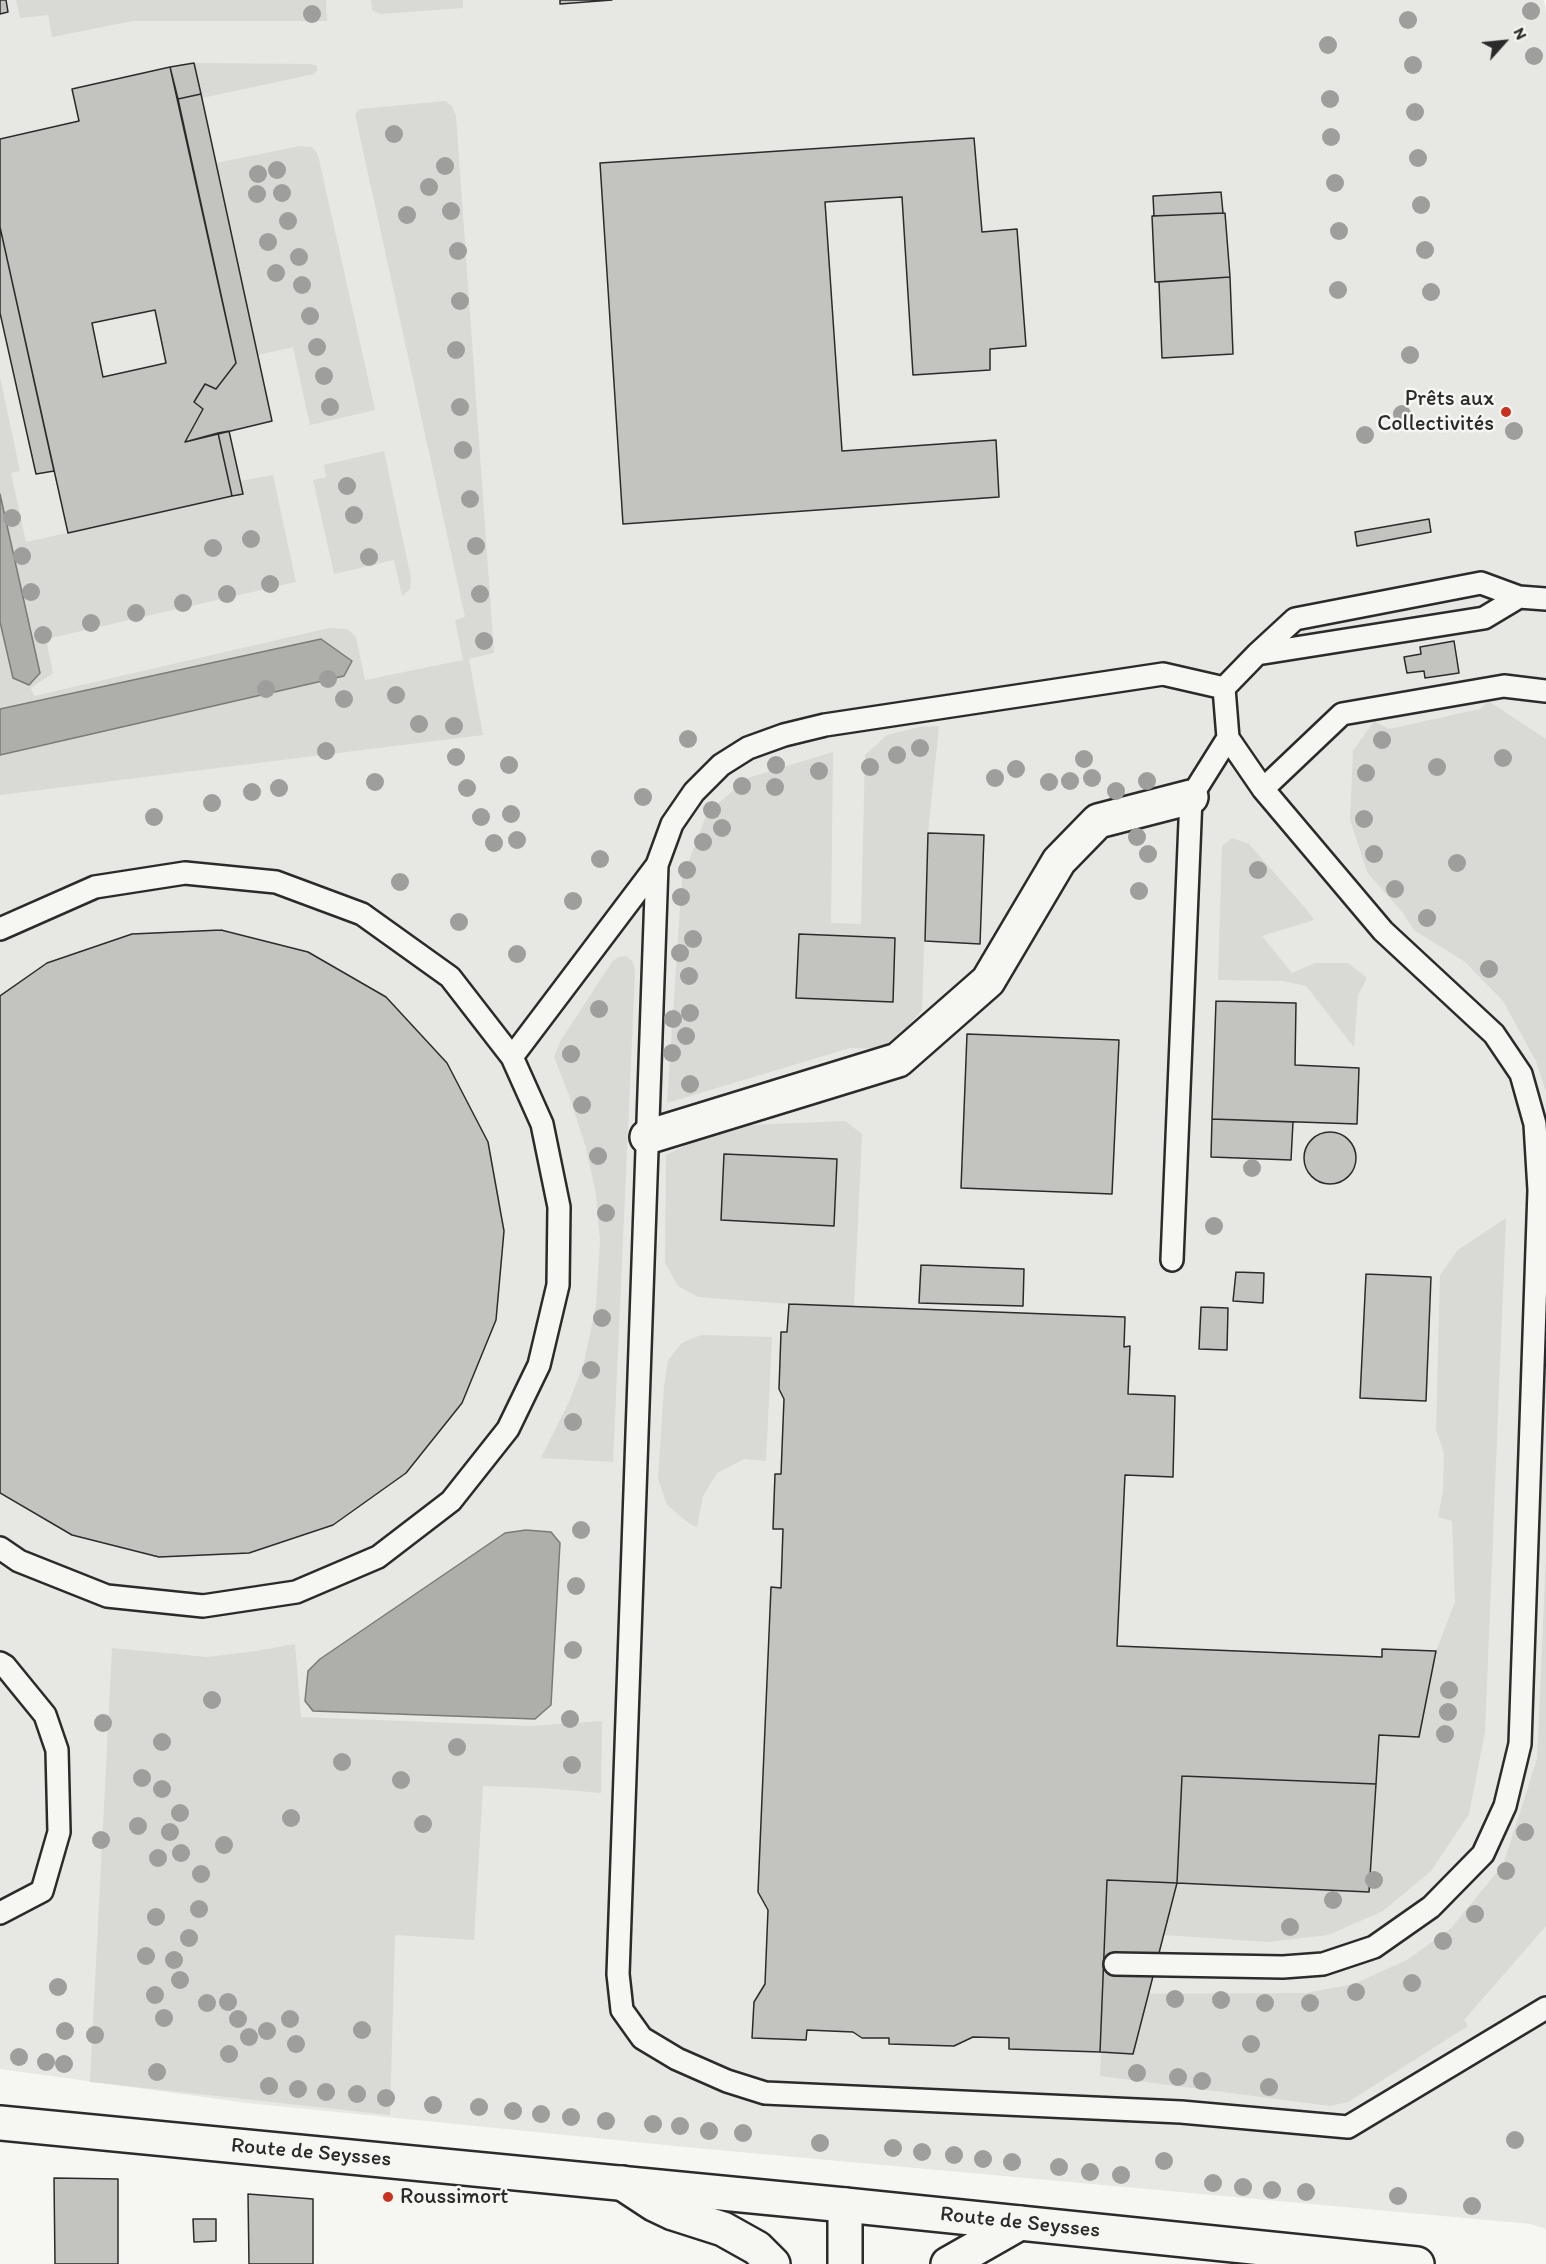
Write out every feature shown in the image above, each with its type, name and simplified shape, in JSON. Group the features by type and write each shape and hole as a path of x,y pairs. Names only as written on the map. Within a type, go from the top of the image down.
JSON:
{"main road":[{"path":"647,1137 898,1060 988,981 1059,861 1098,821 1191,797"},
{"name":"Route de Seysses","path":"0,2123 845,2205 1417,2264"},
{"name":"Route de Seysses","path":"622,2183 654,2205 723,2229 757,2248 773,2264"},
{"path":"844,2264 845,2205"},
{"path":"948,2264 1020,2223"}],"lane":[{"path":"1115,1964 1283,1967 1323,1964 1374,1947 1431,1907 1483,1854 1505,1806 1520,1744 1539,1190 1536,1124 1521,1074 1494,1034 1383,931 1263,789 1228,738 1224,688 1295,619 1481,583 1519,597 1546,599"},
{"path":"1257,654 1484,618 1519,597"},
{"path":"512,1057 657,865 672,824 694,792 721,765 748,748 784,735 825,725 1163,674 1224,688"},
{"path":"1263,789 1342,714 1504,686 1546,691"},
{"path":"1172,1260 1191,797 1228,738"},
{"path":"657,865 618,1974 622,2010 642,2038 677,2059 728,2081 765,2093 1181,2112 1348,2127 1546,2008"},
{"path":"0,929 95,887 185,873 276,882 362,914 450,977 512,1057 542,1124 560,1207 558,1285 538,1365 508,1429 451,1501 378,1557 296,1592 204,1606 107,1596 19,1562 0,1548"},
{"path":"0,1663 45,1715 57,1750 59,1832 42,1891 0,1913"}],"shaded area":[{"path":"0,0 1544,0 1546,11 1546,2229 1531,2224 685,2147 247,2103 0,2069"},
{"path":"16,0 326,0 327,21 132,21 52,37 48,15 20,18"},
{"path":"371,0 463,0 463,8 380,14 372,10"},
{"path":"194,63 310,64 317,66 317,70 314,74 202,98"},
{"path":"445,101 452,106 456,116 494,653 469,659 483,735 0,795 0,377 20,471 11,473 26,542 243,494 240,481 273,475 296,582 46,639 53,673 31,688 34,696 329,628 347,629 356,637 365,680 463,660 455,620 465,617 355,114 360,109"},
{"path":"300,146 312,147 318,155 375,410 310,425 293,347 258,355 216,163"},
{"path":"384,451 411,578 410,589 402,596 394,560 334,574 313,480 326,477 324,465"},
{"path":"0,494 40,673 29,685 13,678 0,622"},
{"path":"321,639 352,661 344,676 0,755 0,709"},
{"path":"1488,701 1546,739 1546,1092 1536,1061 1503,1001 1465,962 1414,930 1403,913 1367,872 1350,819 1353,751 1374,721 1389,729 1480,709"},
{"path":"939,726 928,833 922,1010 887,1049 850,1048 667,1103 682,879 707,813 748,778 833,752 831,923 861,924 865,755 887,735 919,727"},
{"path":"1232,838 1249,844 1314,920 1262,936 1292,973 1315,963 1348,963 1367,978 1358,995 1354,1047 1306,986 1283,981 1218,980 1222,846"},
{"path":"626,956 633,962 635,972 613,1462 541,1458 569,1402 584,1363 596,1305 600,1241 596,1194 586,1148 554,1057 561,1040 612,962 618,957"},
{"path":"845,1121 862,1134 854,1307 698,1297 678,1286 665,1263 666,1155 725,1126"},
{"path":"1506,1218 1485,1732 1469,1814 1431,1871 1383,1911 1328,1935 1268,1942 1105,1931 1107,1880 1369,1892 1379,1735 1419,1736 1436,1651 1455,1602 1452,1521 1438,1517 1443,1492 1444,1453 1436,1430 1440,1275 1458,1250"},
{"path":"701,1335 772,1337 766,1461 744,1459 717,1473 703,1496 697,1527 667,1505 658,1479 664,1386 668,1360 682,1343"},
{"path":"526,1530 551,1532 560,1543 551,1705 535,1719 313,1711 305,1701 308,1671 320,1659 505,1533"},
{"path":"1546,1556 1546,1926 1464,2020 1468,2026 1348,2102 1330,2106 1100,2076 1103,1994 1306,1993 1354,1984 1407,1960 1451,1928 1503,1865 1537,1759"},
{"path":"295,1644 301,1717 529,1726 602,1721 601,1793 483,1786 474,1940 395,1935 390,2115 90,2082 112,1648 207,1657"}],"building":[{"path":"0,0 6,0 8,12 0,14"},
{"path":"560,0 612,0 560,4"},
{"path":"194,63 201,94 178,99 170,67"},
{"path":"170,67 236,363 216,389 205,384 194,402 203,409 185,442 218,433 232,496 68,533 0,227 0,139 79,121 72,89","holes":["155,310 166,363 103,377 92,323"]},
{"path":"201,94 272,421 185,442 203,409 194,402 205,384 216,389 236,363 178,99"},
{"path":"974,138 982,232 1017,229 1026,346 990,349 990,370 913,375 902,197 825,202 842,451 996,440 999,497 623,524 600,163"},
{"path":"1221,192 1223,213 1154,216 1153,196"},
{"path":"1225,213 1230,277 1155,282 1152,216"},
{"path":"0,227 54,471 36,474 0,313"},
{"path":"1230,277 1233,354 1162,358 1159,282"},
{"path":"229,431 243,494 232,496 218,433"},
{"path":"1429,519 1431,532 1357,546 1355,532"},
{"path":"1454,641 1459,673 1425,678 1424,671 1407,673 1404,657 1421,654 1420,647"},
{"path":"928,833 984,835 980,944 925,941"},
{"path":"221,930 308,952 386,997 447,1063 488,1142 504,1231 496,1320 462,1403 406,1473 333,1525 249,1553 159,1557 72,1535 0,1493 0,996 47,963 132,934"},
{"path":"799,934 895,938 893,1002 796,998"},
{"path":"1216,1001 1296,1003 1295,1065 1359,1068 1357,1124 1212,1119"},
{"path":"967,1034 1119,1040 1112,1194 961,1188"},
{"path":"1212,1119 1293,1122 1291,1160 1211,1157"},
{"path":"1330,1132 1340,1134 1348,1140 1354,1148 1356,1158 1354,1168 1348,1176 1340,1182 1330,1184 1320,1182 1312,1176 1306,1168 1304,1158 1306,1148 1312,1140 1320,1134"},
{"path":"724,1154 837,1159 834,1226 721,1220"},
{"path":"921,1265 1024,1269 1023,1306 919,1303"},
{"path":"1236,1272 1264,1273 1263,1303 1233,1301"},
{"path":"1366,1274 1431,1277 1426,1401 1360,1398"},
{"path":"789,1304 1125,1317 1124,1347 1130,1346 1128,1394 1175,1396 1173,1477 1125,1475 1117,1646 1382,1657 1382,1649 1436,1651 1419,1737 1379,1735 1376,1784 1182,1776 1177,1883 1107,1880 1100,2052 1009,2049 1009,2038 973,2037 954,2046 889,2044 889,2038 862,2038 853,2032 807,2030 806,2040 752,2038 754,2002 765,1984 768,1910 758,1892 771,1587 781,1588 783,1529 773,1529 775,1474 781,1474 784,1399 779,1389 781,1332 787,1332"},
{"path":"1201,1307 1228,1308 1227,1350 1199,1349"},
{"path":"1182,1776 1376,1784 1369,1892 1177,1883"},
{"path":"1107,1880 1177,1883 1133,2054 1100,2052"},
{"path":"54,2178 118,2179 118,2264 55,2264"},
{"path":"248,2194 313,2199 313,2264 249,2264"},
{"path":"193,2219 216,2219 216,2241 194,2242"}],"place":[{"name":"Prêts aux Collectivités","path":"1506,412"},
{"name":"Roussimort","path":"388,2197"}]}
